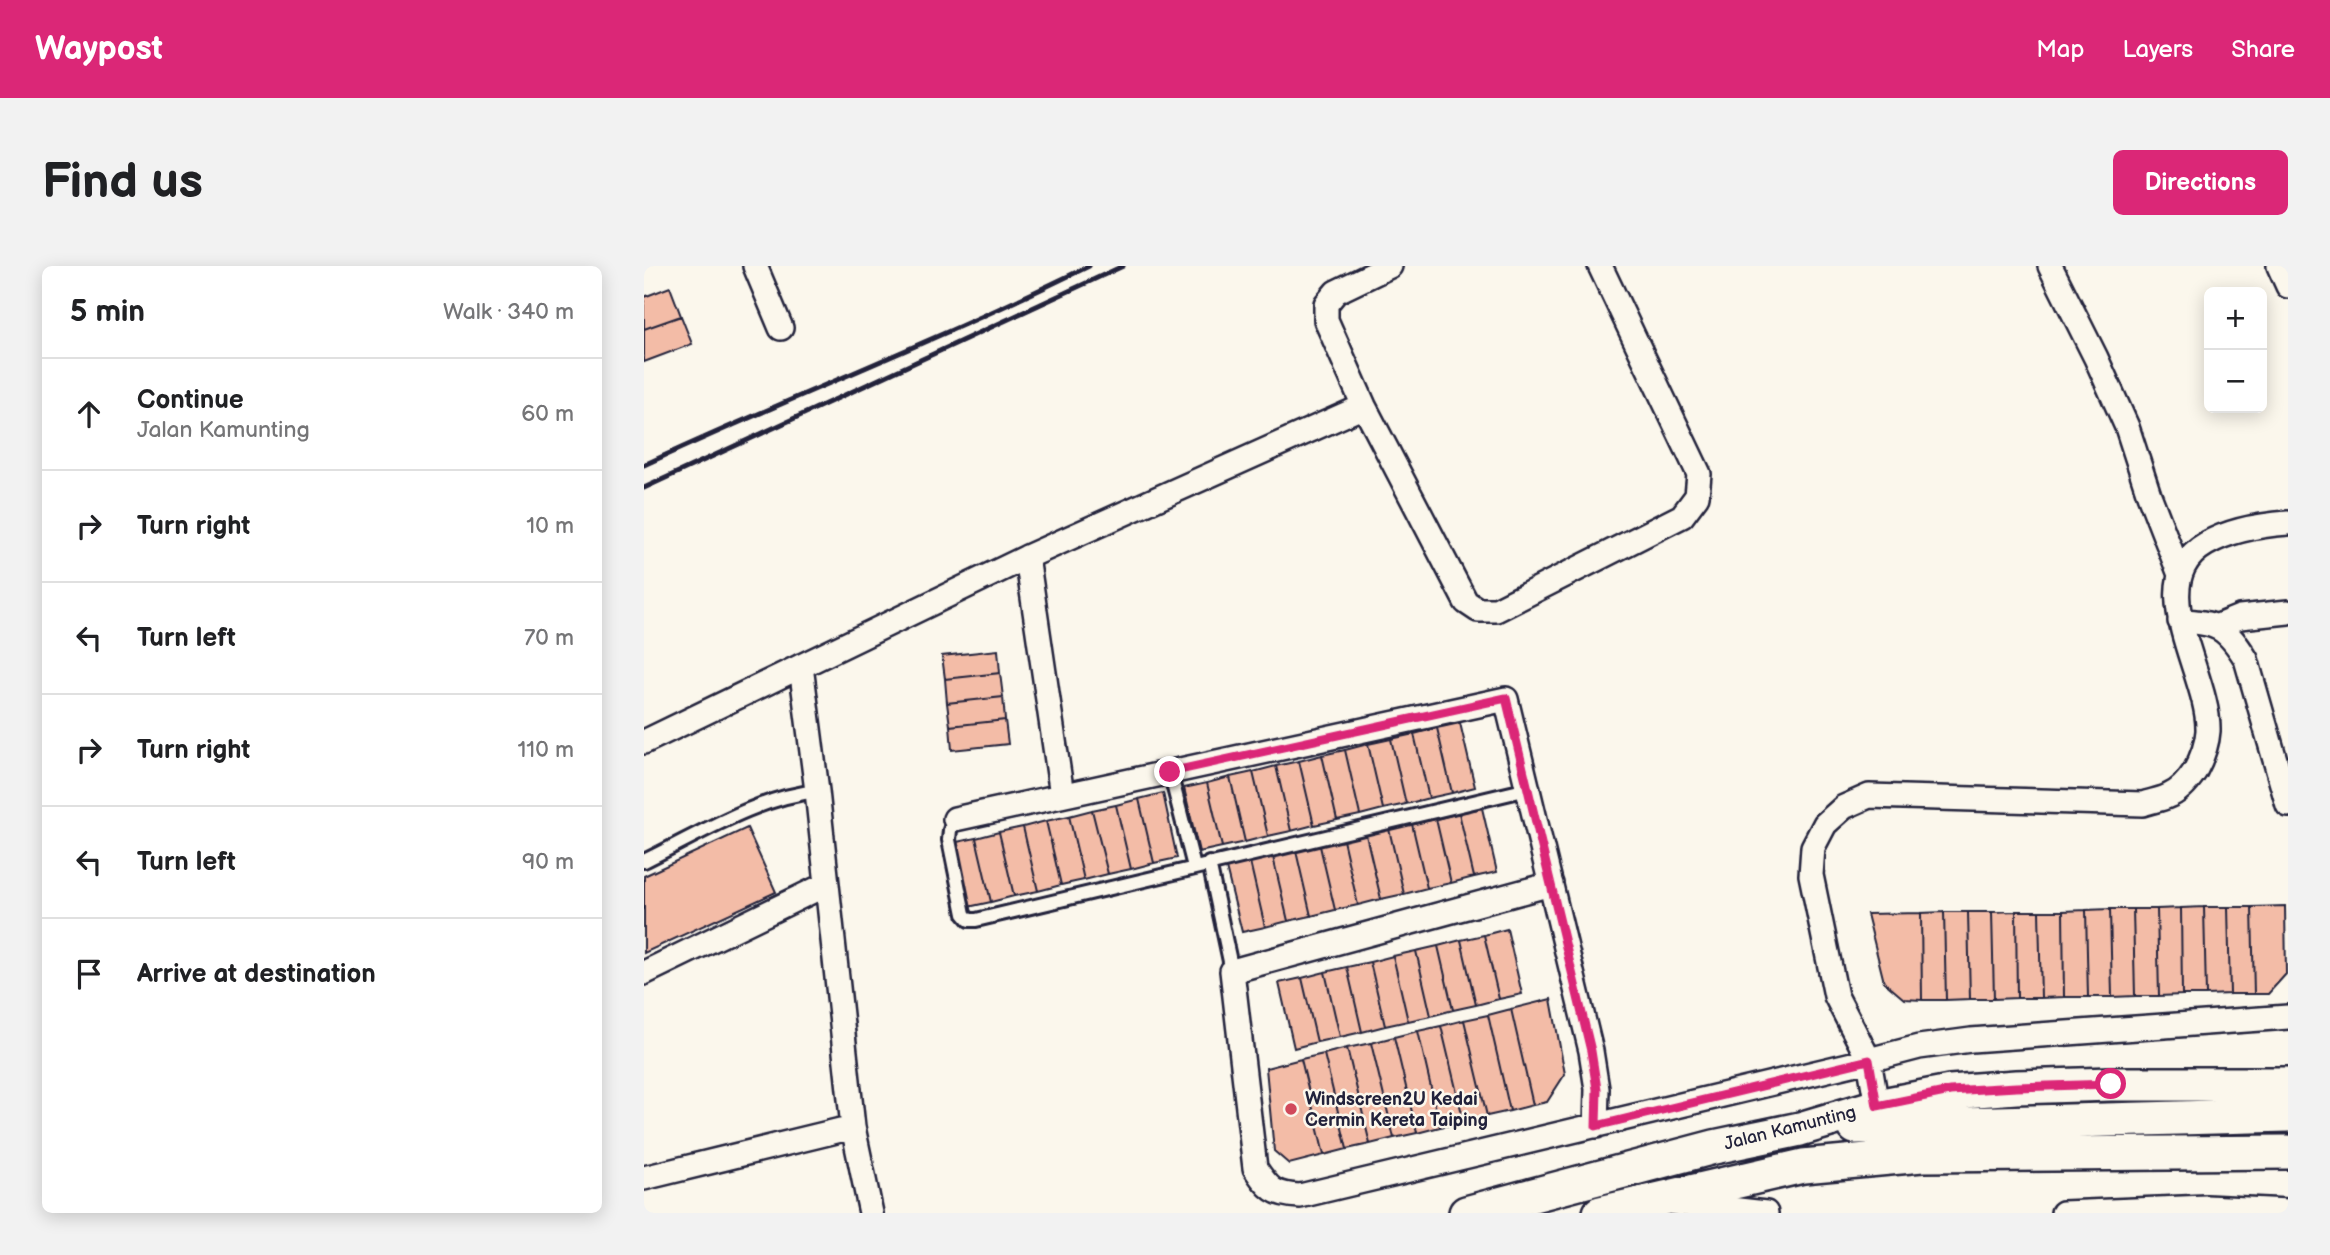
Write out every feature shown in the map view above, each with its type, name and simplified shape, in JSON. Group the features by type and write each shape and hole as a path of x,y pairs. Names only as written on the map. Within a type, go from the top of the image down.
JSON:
{"main road":[{"name":"Jalan Kamunting","path":"1466,1213 1714,1147 1800,1129 1877,1106 1950,1091 2016,1087 2288,1084"},
{"path":"1800,1129 2288,1115"},
{"path":"1631,1208 1803,1166 1922,1155 2288,1152"}],"street":[{"path":"755,266 781,328"},
{"path":"1390,266 1336,292 1326,304 1326,320 1364,406 1466,602 1478,611 1496,610 1682,516 1697,496 1699,474 1600,266"},
{"path":"1877,1106 1869,1060 1836,996 1811,875 1813,847 1825,824 1844,807 1869,796 2143,804 2171,796 2190,778 2204,756 2208,729 2202,695 2180,621 2179,572 2149,495 2127,427 2050,266"},
{"path":"2279,266 2288,286"},
{"path":"644,742 1027,557 1364,406"},
{"path":"2179,572 2196,550 2217,538 2247,528 2288,523"},
{"path":"1027,557 1062,795"},
{"path":"2180,621 2218,626 2240,617 2288,612"},
{"path":"2218,626 2234,639 2246,659 2283,768 2288,805"},
{"path":"801,666 853,1127 871,1213"},
{"path":"955,819 1506,698 1591,1051 1597,1089 1596,1126"},
{"path":"644,973 827,884"},
{"path":"1550,884 1232,971 1255,1168 1266,1185 1280,1195 1300,1196 1919,1047 1971,1040 2288,1017"},
{"path":"644,1178 853,1127"},
{"path":"2063,1213 2206,1207 2288,1211"},
{"path":"1631,1208 1766,1213"}],"lane":[{"path":"1170,772 1194,867"},
{"path":"955,819 949,839 964,914 969,920 1528,789"},
{"path":"644,861 767,801 791,794 817,791"},
{"path":"1209,863 1232,971"}],"building":[{"path":"670,287 681,316 644,329 644,297"},
{"path":"681,316 692,344 644,362 644,329"},
{"path":"998,650 1000,673 945,679 942,656"},
{"path":"1000,673 1003,697 947,703 945,679"},
{"path":"1003,697 1005,720 950,726 947,703"},
{"path":"1005,720 1008,744 952,750 950,726"},
{"path":"1460,723 1475,787 1452,793 1437,728"},
{"path":"1437,728 1452,793 1429,798 1414,734"},
{"path":"1414,734 1429,798 1406,804 1391,739"},
{"path":"1391,739 1406,804 1383,809 1368,744"},
{"path":"1368,744 1383,809 1360,815 1345,750"},
{"path":"1345,750 1360,815 1337,820 1322,755"},
{"path":"1322,755 1337,820 1314,825 1299,761"},
{"path":"1299,761 1314,825 1291,831 1276,766"},
{"path":"1276,766 1291,831 1268,836 1253,772"},
{"path":"1253,772 1268,836 1245,842 1230,777"},
{"path":"1230,777 1245,842 1222,847 1207,783"},
{"path":"1207,783 1222,847 1199,852 1184,788"},
{"path":"1163,793 1177,858 1154,863 1139,799"},
{"path":"1139,799 1154,863 1131,869 1116,805"},
{"path":"1116,805 1131,869 1108,874 1092,810"},
{"path":"1482,808 1497,872 1474,877 1459,813"},
{"path":"1092,810 1108,874 1084,880 1069,816"},
{"path":"1459,813 1474,877 1451,883 1436,819"},
{"path":"1069,816 1084,880 1061,885 1046,821"},
{"path":"1436,819 1451,883 1427,888 1412,824"},
{"path":"1046,821 1061,885 1038,891 1023,827"},
{"path":"1412,824 1427,888 1404,894 1389,829"},
{"path":"1023,827 1038,891 1014,896 999,832"},
{"path":"747,828 776,892 644,953 644,876"},
{"path":"1389,829 1404,894 1381,899 1366,835"},
{"path":"999,832 1014,896 991,902 976,838"},
{"path":"1366,835 1381,899 1358,905 1343,840"},
{"path":"976,838 991,902 968,907 952,843"},
{"path":"1343,840 1358,905 1335,910 1320,846"},
{"path":"1320,846 1335,910 1311,916 1296,851"},
{"path":"1296,851 1311,916 1288,921 1273,857"},
{"path":"1273,857 1288,921 1265,927 1250,862"},
{"path":"1250,862 1265,927 1242,932 1226,868"},
{"path":"2285,906 2286,974 2268,994 2254,994 2252,907"},
{"path":"2204,907 2228,907 2230,994 2206,995"},
{"path":"2204,907 2206,995 2182,995 2181,908"},
{"path":"2228,907 2252,907 2254,994 2230,994"},
{"path":"2181,908 2182,995 2159,996 2157,909"},
{"path":"2110,909 2133,909 2135,996 2112,997"},
{"path":"2110,909 2112,997 2088,997 2086,910"},
{"path":"2133,909 2157,909 2159,996 2135,996"},
{"path":"2086,910 2088,997 2064,997 2063,911"},
{"path":"2016,911 2039,911 2041,998 2017,998"},
{"path":"2016,911 2017,998 1994,999 1992,912"},
{"path":"2039,911 2063,911 2064,997 2041,998"},
{"path":"1944,912 1968,912 1970,999 1946,1000"},
{"path":"1944,912 1946,1000 1922,1000 1921,913"},
{"path":"1968,912 1992,912 1994,999 1970,999"},
{"path":"1921,913 1922,1000 1904,999 1884,982 1867,914"},
{"path":"1507,929 1522,994 1499,999 1484,935"},
{"path":"1484,935 1499,999 1476,1005 1461,940"},
{"path":"1461,940 1476,1005 1453,1010 1438,946"},
{"path":"1438,946 1453,1010 1431,1016 1416,951"},
{"path":"1416,951 1431,1016 1408,1021 1393,956"},
{"path":"1393,956 1408,1021 1385,1026 1370,962"},
{"path":"1370,962 1385,1026 1362,1032 1347,967"},
{"path":"1347,967 1362,1032 1340,1037 1325,972"},
{"path":"1325,972 1340,1037 1317,1042 1302,978"},
{"path":"1302,978 1317,1042 1294,1048 1279,983"},
{"path":"1551,999 1565,1074 1547,1102 1533,1105 1511,1009"},
{"path":"1511,1009 1533,1105 1510,1111 1488,1015"},
{"path":"1488,1015 1510,1111 1487,1116 1464,1020"},
{"path":"1464,1020 1487,1116 1464,1122 1441,1026"},
{"path":"1441,1026 1464,1122 1440,1127 1418,1031"},
{"path":"1418,1031 1440,1127 1417,1133 1394,1037"},
{"path":"1394,1037 1417,1133 1394,1138 1371,1043"},
{"path":"1371,1043 1394,1138 1370,1144 1347,1048"},
{"path":"1347,1048 1370,1144 1347,1149 1324,1054"},
{"path":"1324,1054 1347,1149 1324,1155 1301,1059"},
{"name":"Windscreen2U Kedai Cermin Kereta Taiping","path":"1301,1059 1324,1155 1289,1164 1274,1151 1266,1068"}],"railway":[{"path":"644,465 979,318 1089,266"},
{"path":"644,488 1123,266"}],"place":[{"name":"Windscreen2U Kedai Cermin Kereta Taiping","path":"1291,1109"}],"route":[{"path":"1170,772 1506,698 1591,1051 1597,1089 1596,1126 1869,1060 1877,1106 1950,1091 2111,1084"}]}
